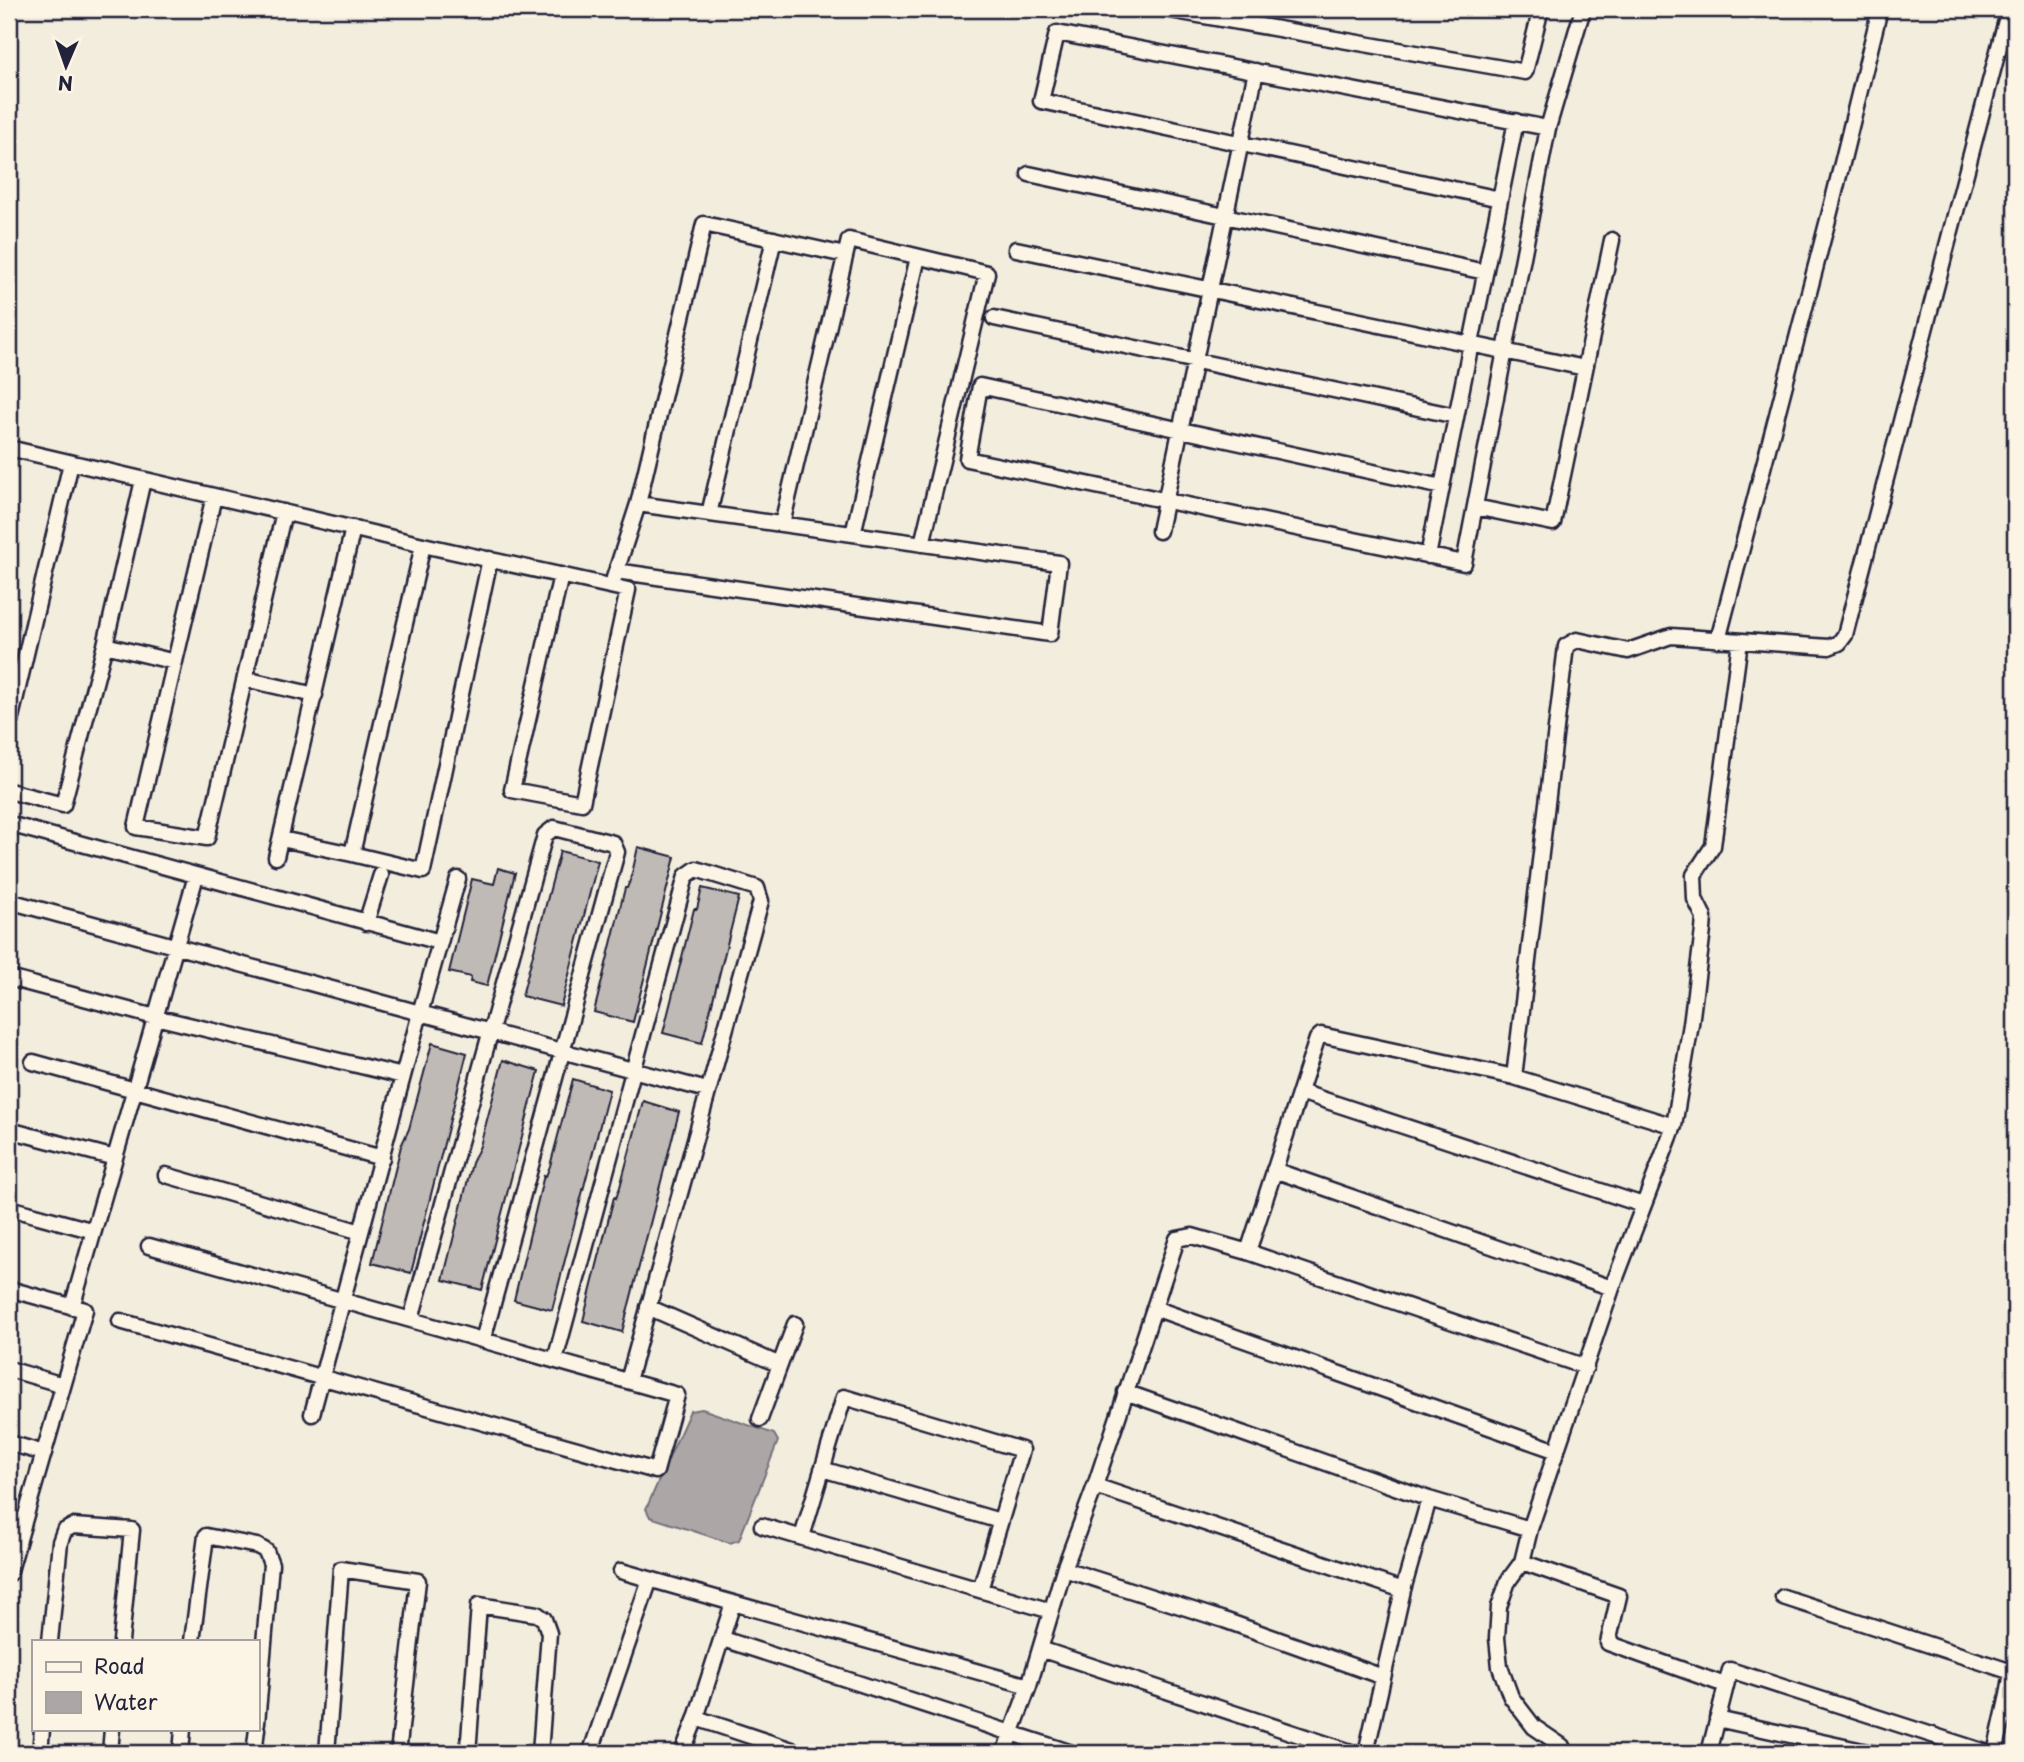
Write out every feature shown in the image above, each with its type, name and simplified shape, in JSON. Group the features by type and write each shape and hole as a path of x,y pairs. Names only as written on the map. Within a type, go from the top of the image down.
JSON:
{"street":[{"path":"1164,9 1525,72 1541,9"},
{"path":"1442,487 980,386 967,458 1464,563 1548,128 1578,9"},
{"path":"1718,640 1880,9"},
{"path":"1514,1077 1566,646 1577,640 1628,651 1671,636 1829,647 1839,643 1849,627 2009,9"},
{"path":"1500,199 1041,101 1057,33 1548,128"},
{"path":"1160,531 1256,71"},
{"path":"1428,556 1516,121"},
{"path":"1030,174 1485,272"},
{"path":"612,586 638,504 704,224 845,255"},
{"path":"709,514 774,239"},
{"path":"782,524 849,240 986,274 922,544"},
{"path":"1475,507 1553,523 1612,240"},
{"path":"1016,249 1585,368"},
{"path":"853,534 918,257"},
{"path":"993,318 1456,416"},
{"path":"9,448 628,590 582,803 512,790 561,575"},
{"path":"9,726 71,463"},
{"path":"9,791 63,805 105,645 143,480"},
{"path":"214,496 136,827 207,838 284,512"},
{"path":"616,571 1050,634 1059,563 638,504"},
{"path":"276,857 353,528"},
{"path":"352,854 423,545"},
{"path":"281,839 423,871 490,559"},
{"path":"1562,1746 1534,1727 1511,1697 1500,1667 1497,1638 1499,1607 1508,1581 1522,1562 1530,1529 1612,1288 1674,1126 1703,930 1704,917 1695,900 1695,876 1713,846 1740,641"},
{"path":"105,645 175,662"},
{"path":"245,679 314,695"},
{"path":"9,824 440,942"},
{"path":"411,1319 545,835 554,828 613,844 617,852 483,1340"},
{"path":"555,1360 686,876 696,869 757,888 761,901 628,1381"},
{"path":"366,923 381,875"},
{"path":"72,1307 196,876"},
{"path":"312,1414 458,879"},
{"path":"9,901 707,1090"},
{"path":"9,978 155,1017 403,1076"},
{"path":"1248,1252 1317,1039 1321,1035 1514,1077 1674,1126"},
{"path":"33,1062 382,1158"},
{"path":"1300,1092 1643,1205"},
{"path":"9,1130 115,1158"},
{"path":"1275,1170 1612,1288"},
{"path":"166,1175 361,1232"},
{"path":"9,1208 94,1231"},
{"path":"1004,1753 1009,1733 1029,1686 1064,1569 1095,1486 1174,1244 1181,1237 1192,1236 1248,1252 1586,1367"},
{"path":"120,1321 656,1471 677,1395 149,1246"},
{"path":"9,1289 85,1310 9,1574"},
{"path":"648,1307 780,1365"},
{"path":"1154,1308 1558,1451"},
{"path":"760,1419 795,1324"},
{"path":"9,1369 63,1385"},
{"path":"1125,1392 1429,1499 1530,1529"},
{"path":"802,1537 844,1397 1022,1450 980,1590"},
{"path":"9,1443 44,1453"},
{"path":"822,1469 1000,1521"},
{"path":"1095,1486 1403,1590"},
{"path":"1366,1753 1403,1590 1429,1499"},
{"path":"9,1518 24,1522"},
{"path":"762,1525 1051,1611"},
{"path":"50,1640 60,1542 64,1531 73,1526 132,1530 121,1640"},
{"path":"192,1640 206,1536 257,1546 266,1551 271,1564 259,1700"},
{"path":"1522,1562 1619,1596 1608,1643 1726,1685"},
{"path":"327,1753 341,1569 418,1581 398,1753"},
{"path":"1064,1569 1224,1620 1383,1677"},
{"path":"621,1571 1029,1686"},
{"path":"592,1753 650,1579"},
{"path":"1783,1597 2012,1672 2012,1696 1995,1753"},
{"path":"682,1753 723,1639 733,1603"},
{"path":"468,1753 479,1605 537,1614 547,1624 549,1633 540,1753"},
{"path":"723,1639 1072,1753"},
{"path":"1040,1649 1354,1753"},
{"path":"1709,1753 1730,1670 1988,1753"},
{"path":"696,1718 801,1753"},
{"path":"1717,1719 1872,1753"},
{"path":"40,1753 42,1730"},
{"path":"110,1753 112,1730"},
{"path":"181,1753 183,1730"},
{"path":"254,1753 257,1730"}],"water":[{"path":"702,1409 774,1434 778,1441 739,1540 730,1543 650,1517 646,1509 690,1411"}],"building":[{"path":"638,847 675,857 633,1022 594,1012"},
{"path":"560,851 598,861 561,1006 522,996"},
{"path":"498,868 515,873 487,986 470,982 471,977 449,972 472,879 494,884"},
{"path":"702,888 739,897 702,1043 663,1033 694,909 697,909"},
{"path":"432,1043 467,1053 411,1273 372,1263 401,1146 409,1129"},
{"path":"503,1060 539,1071 482,1290 443,1280 472,1163 480,1146"},
{"path":"573,1079 609,1090 552,1310 514,1300 544,1175 546,1176 550,1166"},
{"path":"643,1101 679,1112 622,1332 583,1321 614,1197 616,1198 620,1187"}]}
